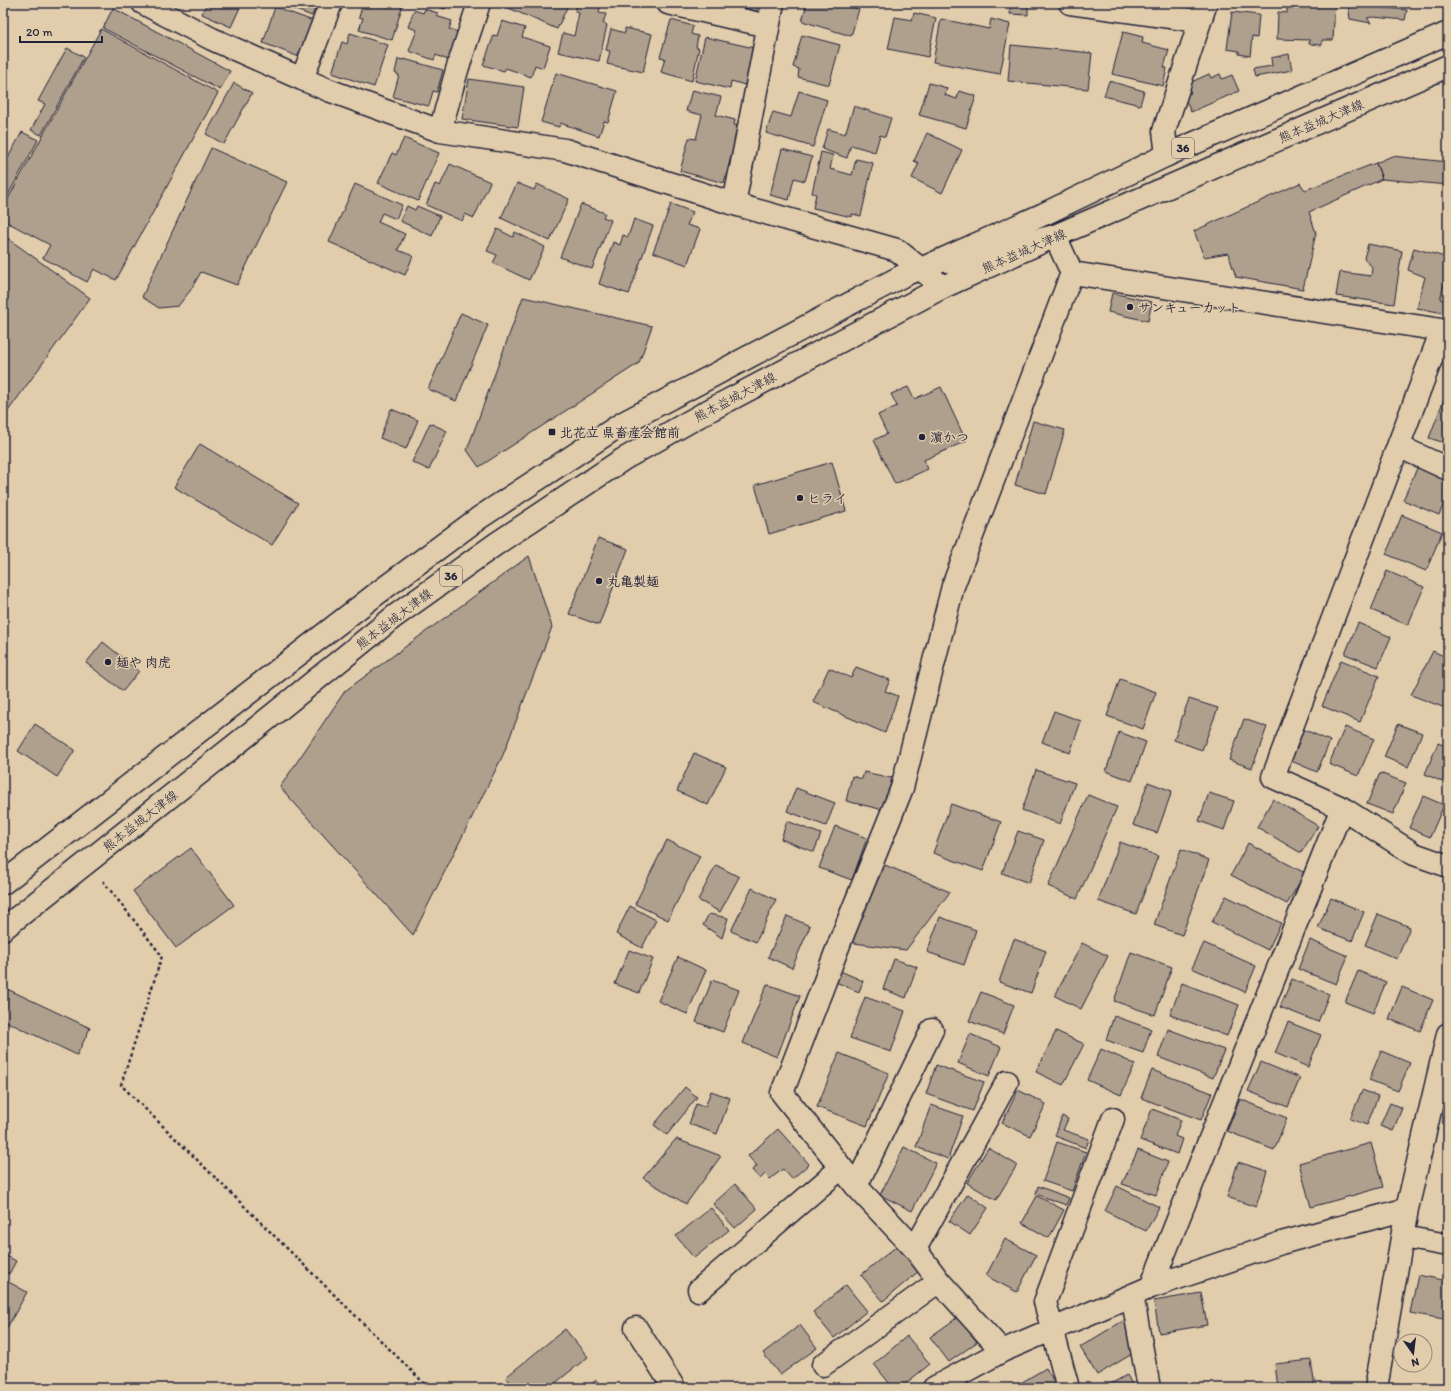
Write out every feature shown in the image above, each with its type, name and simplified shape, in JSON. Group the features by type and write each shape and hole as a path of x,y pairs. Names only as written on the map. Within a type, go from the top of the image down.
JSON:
{"street":[{"path":"302,79 331,3"},
{"path":"440,131 457,70 480,3"},
{"path":"668,3 768,26"},
{"path":"734,204 773,3"},
{"path":"1070,3 1203,12 1164,131 1167,155"},
{"path":"155,5 212,39 302,79 440,131 565,150 734,204 898,250 943,287"},
{"name":"熊本益城大津線","path":"3,883 379,592 479,518 623,423 908,273 921,269 1044,214 1167,155 1448,33"},
{"name":"熊本益城大津線","path":"3,929 395,616 496,544 628,456 708,411 943,287 1055,236 1448,66"},
{"path":"921,269 1055,236 1072,272 953,586 902,788 782,1093 856,1186 915,1249 939,1282 1002,1351"},
{"path":"1072,272 1445,330 1398,446 1273,777 1342,808 1414,854 1448,866"},
{"path":"1398,446 1448,469"},
{"path":"1149,1388 1142,1291 1342,808"},
{"path":"856,1186 932,1030"},
{"path":"1376,1388 1407,1209 1448,1034"},
{"path":"915,1249 1008,1082"},
{"path":"1068,1388 1045,1302 1113,1118"},
{"path":"699,1290 841,1168"},
{"path":"934,1388 1002,1351 1142,1291 1281,1243 1407,1209"},
{"path":"1402,1237 1448,1245"},
{"path":"823,1365 939,1282"},
{"path":"636,1328 674,1388"}],"path":[{"path":"87,862 162,956 121,1085 429,1388"}],"building":[{"path":"207,3 242,3 231,27 202,14"},
{"path":"277,3 317,3 312,16"},
{"path":"363,3 403,4 392,40 359,30 363,18 359,17"},
{"path":"425,3 453,3 452,6 446,5 445,9"},
{"path":"497,3 569,3 557,29"},
{"path":"577,3 601,3 599,13 606,14 603,23 607,25 599,61 558,52 563,33 574,36 579,13 575,11"},
{"path":"722,3 763,3 763,5 759,4 757,11"},
{"path":"807,3 849,3 848,6 859,9 851,36 802,21"},
{"path":"1010,3 1028,3 1028,15 1010,14"},
{"path":"1287,3 1335,3 1333,40 1322,40 1322,45 1309,44 1310,40 1277,39 1278,12 1287,13"},
{"path":"1348,4 1407,10 1405,20 1373,17 1367,18 1371,23 1350,19"},
{"path":"275,7 316,22 302,58 263,43"},
{"path":"113,8 230,71 220,90 103,28"},
{"path":"425,9 438,13 436,16 452,21 449,29 458,32 448,60 436,55 434,60 409,51 417,30 408,27 414,10 423,13"},
{"path":"1232,12 1259,15 1257,38 1252,37 1250,56 1239,54 1239,51 1227,49"},
{"path":"914,13 936,18 928,57 888,49 895,17 912,20"},
{"path":"941,19 989,29 991,19 1010,24 1000,74 933,62"},
{"path":"671,20 693,26 691,34 698,36 696,47 699,48 692,81 661,72 665,58 660,57"},
{"path":"502,21 525,28 522,37 550,46 543,68 535,65 531,77 506,68 504,71 483,65 494,35 497,36"},
{"path":"625,28 652,34 643,72 607,64 610,51 606,50 611,29 625,33"},
{"path":"101,29 218,93 116,280 94,269 87,282 43,258 50,245 3,220 3,208"},
{"path":"1123,32 1143,37 1142,43 1169,50 1164,67 1167,68 1163,86 1112,74"},
{"path":"350,33 388,45 374,87 332,73 342,42 347,44"},
{"path":"802,35 840,45 829,85 798,77 799,69 793,67"},
{"path":"705,37 754,48 745,85 731,81 730,89 695,81"},
{"path":"1011,45 1092,53 1088,89 1008,81"},
{"path":"67,48 84,57 41,135 31,130 45,104 38,101"},
{"path":"1289,54 1292,70 1255,77 1253,69 1272,66 1271,58"},
{"path":"398,59 404,59 443,70 437,92 433,91 429,106 393,97 399,75 395,73"},
{"path":"556,73 617,91 608,122 604,121 599,136 560,123 559,127 541,122"},
{"path":"1209,74 1211,78 1220,74 1222,79 1232,75 1239,91 1191,112 1184,96 1191,93 1187,84"},
{"path":"469,79 524,87 518,127 462,119"},
{"path":"1109,81 1144,91 1140,105 1104,96"},
{"path":"234,83 252,93 224,144 206,134"},
{"path":"929,83 947,88 945,95 957,99 959,91 976,96 966,128 919,115"},
{"path":"692,90 721,97 716,115 735,120 734,125 739,126 724,183 680,171 689,138 696,139 702,115 686,111"},
{"path":"799,91 827,100 813,147 766,133 773,112 791,117"},
{"path":"854,106 891,118 885,137 880,135 875,152 851,145 847,158 822,149 828,129 845,134"},
{"path":"22,132 38,140 3,204 3,167"},
{"path":"927,133 962,150 942,193 912,178 919,163 914,161"},
{"path":"404,138 439,153 418,201 378,183 392,153 396,155"},
{"path":"211,148 287,182 237,285 201,272 190,291 178,306 159,308 142,297"},
{"path":"782,149 812,157 805,181 794,178 789,200 770,195"},
{"path":"821,152 833,155 830,169 852,175 856,159 873,163 861,216 852,214 852,217 813,208 816,194 812,193"},
{"path":"1392,156 1448,162 1448,185 1382,179 1376,163"},
{"path":"1376,163 1382,179 1309,212 1316,233 1303,289 1236,277 1228,253 1204,257 1194,231 1300,183 1305,190"},
{"path":"450,164 490,182 474,218 465,214 462,221 426,205 435,184 440,186"},
{"path":"517,183 534,190 537,184 569,199 550,241 501,218"},
{"path":"355,184 402,205 396,219 382,213 378,222 405,234 398,250 413,256 405,275 329,242"},
{"path":"581,204 605,213 603,217 611,220 592,269 560,257"},
{"path":"671,204 693,212 687,225 700,229 687,265 653,252"},
{"path":"407,206 415,210 417,206 440,216 432,236 400,221"},
{"path":"634,219 653,226 629,294 599,284 613,242 620,245 623,235 628,237"},
{"path":"497,229 513,237 515,232 545,247 529,280 493,263 497,255 487,251"},
{"path":"6,237 90,298 3,418 3,242"},
{"path":"1368,244 1402,251 1394,304 1336,296 1340,272 1371,276 1372,267 1364,258"},
{"path":"1414,248 1448,258 1448,270 1440,299 1448,301 1444,313 1417,308 1425,277 1408,270"},
{"name":"サンキューカット","path":"1112,293 1152,302 1148,321 1108,312"},
{"path":"523,297 652,326 639,363 479,467 467,450"},
{"path":"461,313 488,325 456,401 428,389"},
{"name":"濵かつ","path":"908,387 914,399 941,387 966,441 924,460 928,469 895,484 874,440 887,434 878,415 897,406 891,394"},
{"path":"1444,399 1448,401 1448,444 1429,438"},
{"path":"391,409 418,420 406,449 380,438"},
{"path":"1033,421 1065,430 1046,494 1015,485"},
{"path":"430,423 447,431 429,470 412,462"},
{"path":"200,444 298,503 272,545 174,487"},
{"name":"ヒライ","path":"832,462 846,511 769,534 755,485"},
{"path":"1418,466 1448,478 1448,494 1439,515 1403,500"},
{"path":"1402,515 1442,532 1426,571 1386,554"},
{"name":"丸亀製麺","path":"598,538 628,549 599,625 569,614"},
{"path":"529,556 552,627 503,755 413,935 280,787 345,691"},
{"path":"1387,571 1424,587 1408,625 1371,610"},
{"path":"1358,623 1391,637 1378,667 1345,654"},
{"path":"103,642 139,671 123,691 86,663"},
{"path":"1433,651 1448,658 1448,709 1411,695"},
{"path":"1341,660 1379,676 1360,722 1322,706"},
{"path":"856,667 890,680 885,691 898,696 885,733 813,702 829,668 851,678"},
{"path":"1120,679 1156,692 1143,729 1107,716"},
{"path":"1189,699 1218,708 1202,750 1174,740"},
{"path":"1054,711 1081,721 1070,753 1042,742"},
{"path":"1244,719 1267,727 1252,768 1229,760"},
{"path":"35,724 75,750 57,777 18,751"},
{"path":"1398,724 1422,733 1408,767 1384,757"},
{"path":"1345,727 1374,739 1358,776 1329,764"},
{"path":"1303,729 1330,741 1317,772 1289,760"},
{"path":"1119,732 1146,742 1132,781 1106,771"},
{"path":"1438,743 1448,747 1447,784 1425,774"},
{"path":"694,753 726,767 708,805 677,791"},
{"path":"1036,770 1075,783 1060,824 1022,810"},
{"path":"864,772 892,778 884,810 846,801 852,776 862,779"},
{"path":"1380,773 1406,783 1393,814 1367,804"},
{"path":"1148,782 1172,791 1157,833 1133,825"},
{"path":"796,788 835,803 826,826 787,811"},
{"path":"1209,793 1234,801 1224,830 1199,821"},
{"path":"1088,795 1117,807 1077,899 1048,886"},
{"path":"1423,796 1444,805 1430,837 1409,828"},
{"path":"1273,799 1318,826 1301,853 1257,827"},
{"path":"951,804 1001,822 983,871 933,853"},
{"path":"787,821 821,834 814,852 781,839"},
{"path":"835,826 867,838 852,880 819,868"},
{"path":"1018,831 1044,840 1029,883 1002,873"},
{"path":"667,840 700,856 668,920 635,904"},
{"path":"1120,842 1158,856 1136,914 1098,901"},
{"path":"1248,843 1305,873 1287,904 1231,875"},
{"path":"191,848 234,905 176,948 133,891"},
{"path":"1181,849 1209,860 1182,935 1154,925"},
{"path":"716,865 739,877 720,912 698,900"},
{"path":"885,865 950,892 906,950 847,942"},
{"path":"752,888 776,900 756,942 731,931"},
{"path":"1226,896 1281,923 1268,950 1212,922"},
{"path":"1331,898 1364,912 1352,941 1318,928"},
{"path":"630,906 656,920 642,948 616,934"},
{"path":"709,914 728,918 722,938 703,925"},
{"path":"1378,914 1410,927 1397,959 1365,945"},
{"path":"787,916 810,926 792,968 768,957"},
{"path":"940,917 976,930 964,965 927,952"},
{"path":"1014,939 1046,951 1031,993 999,982"},
{"path":"1310,940 1348,956 1336,984 1298,969"},
{"path":"1082,943 1108,956 1081,1009 1055,996"},
{"path":"1204,943 1256,966 1245,992 1192,968"},
{"path":"629,950 653,959 639,993 615,984"},
{"path":"1131,952 1172,967 1155,1015 1114,1001"},
{"path":"678,957 706,970 687,1014 658,1001"},
{"path":"894,959 917,967 906,998 883,989"},
{"path":"836,969 863,981 859,992 831,980"},
{"path":"1358,971 1386,982 1373,1013 1345,1002"},
{"path":"1292,979 1329,994 1318,1022 1280,1007"},
{"path":"712,980 739,990 723,1032 696,1022"},
{"path":"1182,983 1239,1005 1227,1036 1170,1015"},
{"path":"767,984 800,996 777,1057 743,1043"},
{"path":"3,987 90,1028 77,1055 3,1020"},
{"path":"1402,987 1433,1000 1420,1031 1389,1019"},
{"path":"981,992 1014,1005 1003,1034 969,1021"},
{"path":"865,997 905,1011 891,1052 850,1038"},
{"path":"1114,1016 1151,1029 1143,1053 1106,1040"},
{"path":"1288,1022 1321,1035 1308,1067 1275,1053"},
{"path":"1168,1029 1224,1050 1213,1078 1158,1057"},
{"path":"1056,1031 1084,1044 1063,1085 1036,1072"},
{"path":"970,1034 1001,1047 989,1076 958,1063"},
{"path":"1101,1049 1135,1064 1121,1095 1087,1080"},
{"path":"1381,1051 1410,1063 1398,1091 1369,1080"},
{"path":"839,1053 889,1073 867,1126 817,1107"},
{"path":"1261,1062 1300,1078 1288,1107 1248,1091"},
{"path":"936,1065 984,1082 973,1111 926,1094"},
{"path":"1152,1070 1212,1093 1201,1120 1141,1098"},
{"path":"685,1087 697,1097 667,1135 654,1125"},
{"path":"1018,1090 1046,1104 1030,1136 1002,1123"},
{"path":"1362,1090 1378,1096 1367,1125 1350,1119"},
{"path":"711,1091 730,1098 717,1134 689,1124 696,1104 705,1107"},
{"path":"1240,1099 1287,1118 1274,1150 1227,1131"},
{"path":"1390,1103 1402,1108 1393,1131 1380,1126"},
{"path":"931,1105 963,1116 948,1159 916,1147"},
{"path":"1152,1109 1181,1120 1175,1136 1182,1139 1177,1154 1140,1140"},
{"path":"1062,1116 1068,1119 1063,1130 1089,1139 1086,1148 1055,1136"},
{"path":"778,1129 809,1164 792,1179 783,1169 770,1179 765,1174 760,1179 752,1170 757,1166 748,1156"},
{"path":"676,1139 721,1156 686,1204 643,1178"},
{"path":"1057,1142 1086,1152 1072,1191 1043,1181"},
{"path":"1371,1143 1383,1187 1311,1207 1299,1163"},
{"path":"904,1147 936,1163 912,1211 880,1195"},
{"path":"988,1148 1017,1165 996,1200 967,1183"},
{"path":"1138,1150 1168,1162 1156,1195 1122,1184"},
{"path":"1238,1162 1267,1171 1256,1207 1227,1197"},
{"path":"735,1184 757,1209 735,1228 713,1204"},
{"path":"1038,1186 1069,1198 1066,1205 1036,1194"},
{"path":"1117,1186 1159,1207 1146,1231 1105,1211"},
{"path":"968,1194 988,1208 970,1235 949,1221"},
{"path":"1037,1196 1064,1210 1049,1238 1022,1223"},
{"path":"711,1208 729,1230 694,1258 676,1236"},
{"path":"1005,1239 1036,1255 1017,1292 986,1276"},
{"path":"898,1245 919,1271 883,1301 861,1275"},
{"path":"3,1254 16,1261 9,1274 3,1271"},
{"path":"1418,1275 1448,1281 1448,1299 1444,1319 1410,1313"},
{"path":"5,1280 27,1292 3,1335 3,1284"},
{"path":"846,1285 867,1311 834,1338 813,1312"},
{"path":"1201,1293 1207,1325 1159,1333 1154,1301"},
{"path":"958,1317 977,1342 949,1362 930,1337"},
{"path":"1126,1319 1132,1354 1097,1375 1080,1347"},
{"path":"800,1325 817,1348 780,1375 763,1353"},
{"path":"565,1329 588,1357 549,1388 515,1388 506,1377"},
{"path":"907,1336 930,1364 900,1388 893,1388 874,1364"},
{"path":"1311,1360 1315,1388 1278,1388 1275,1364"},
{"path":"1046,1368 1058,1388 1012,1388"},
{"path":"1127,1375 1134,1388 1103,1388"},
{"path":"596,1380 604,1388 587,1388"}],"place":[{"name":"サンキューカット","path":"1130,307"},
{"name":"北花立 県畜産会館前","path":"552,432"},
{"name":"濵かつ","path":"922,437"},
{"name":"ヒライ","path":"800,498"},
{"name":"丸亀製麺","path":"599,581"},
{"name":"麺や 肉虎","path":"108,662"}]}
